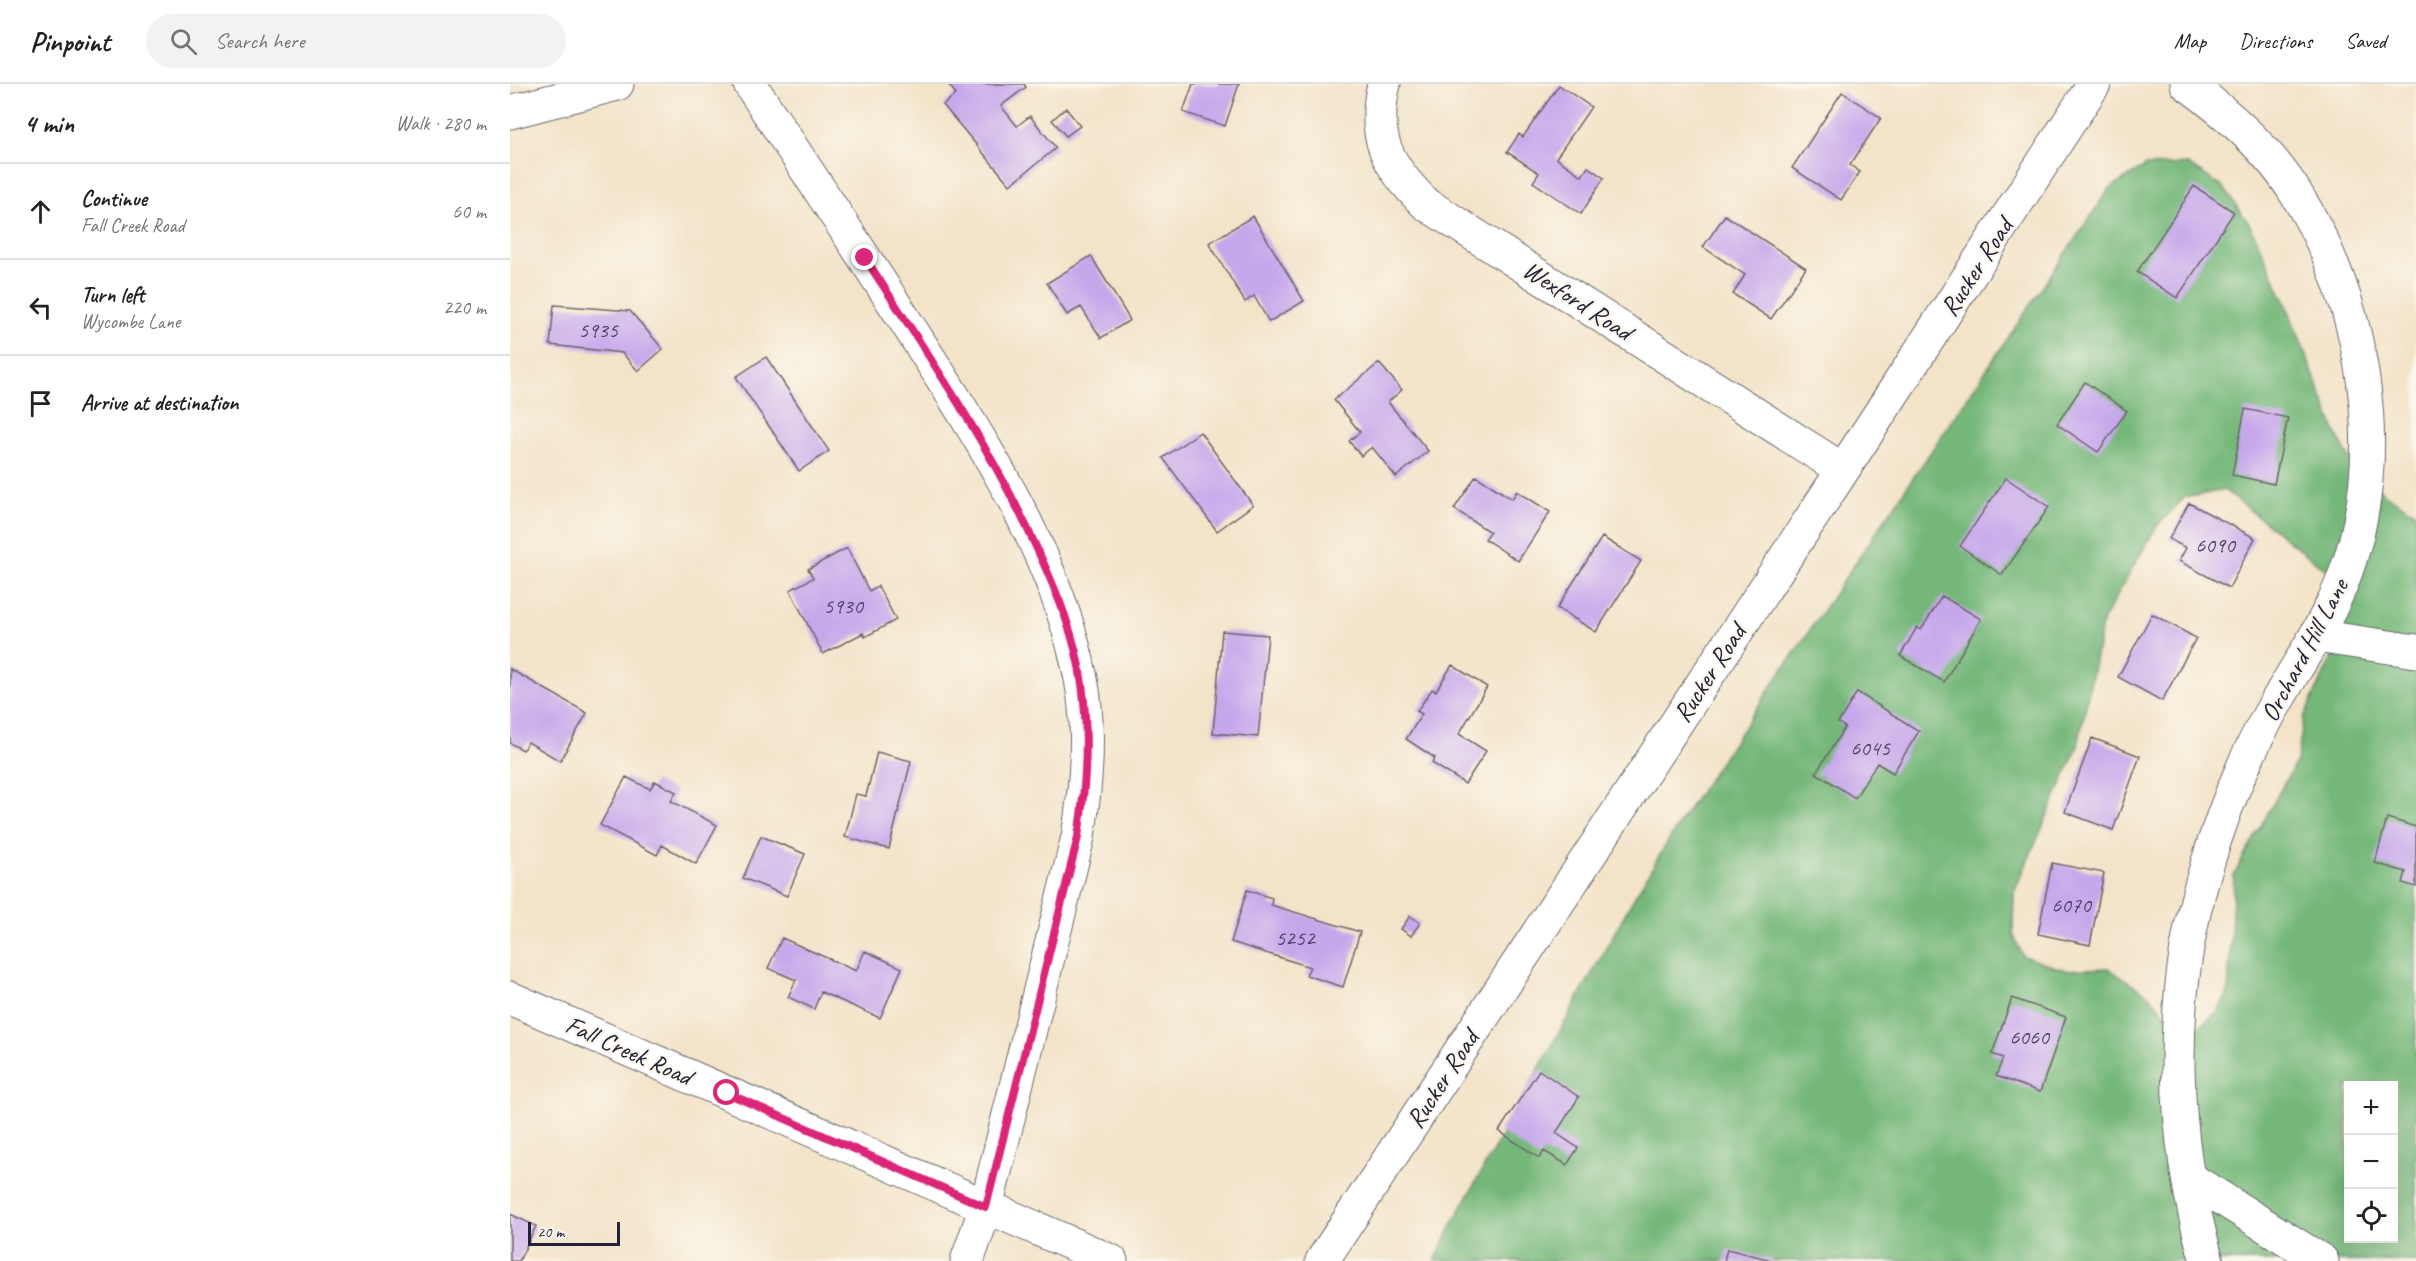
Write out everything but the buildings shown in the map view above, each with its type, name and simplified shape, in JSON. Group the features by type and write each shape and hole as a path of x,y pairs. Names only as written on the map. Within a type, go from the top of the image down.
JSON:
{"street":[{"path":"510,112 617,84"},
{"path":"750,84 955,396 1006,484 1053,583 1082,681 1087,738 1086,776 1078,837 986,1207 967,1261"},
{"name":"Wexford Road","path":"1384,84 1380,112 1383,143 1388,157 1404,182 1426,204 1843,470"},
{"name":"Rucker Road","path":"1322,1261 1843,470 2094,84"},
{"name":"Orchard Hill Lane","path":"2187,84 2269,158 2287,181 2324,243 2348,310 2366,408 2368,466 2366,495 2353,553 2332,605 2316,636 2268,717 2243,766 2217,832 2200,887 2191,928 2180,1013 2181,1111 2194,1209 2208,1261"},
{"path":"2316,636 2416,651"},
{"name":"Fall Creek Road","path":"510,998 1111,1261"},
{"path":"2189,1178 2322,1261"}],"green space":[{"path":"2188,164 2224,188 2250,225 2287,306 2336,433 2356,471 2391,498 2416,513 2416,1261 1435,1261 1454,1221 1634,898 1683,817 2109,189 2146,166","holes":["2224,490 2335,577 2343,633 2304,717 2297,760 2234,875 2228,994 2217,1012 2199,1027 2178,1029 2150,996 2108,968 2065,970 2023,956 2013,934 2014,892 2078,746 2103,620 2156,527 2184,498"]}],"route":[{"path":"727,1093 986,1207 1078,837 1086,776 1087,738 1084,699 1072,638 1053,583 1013,497 985,447 955,396 865,258"}]}
